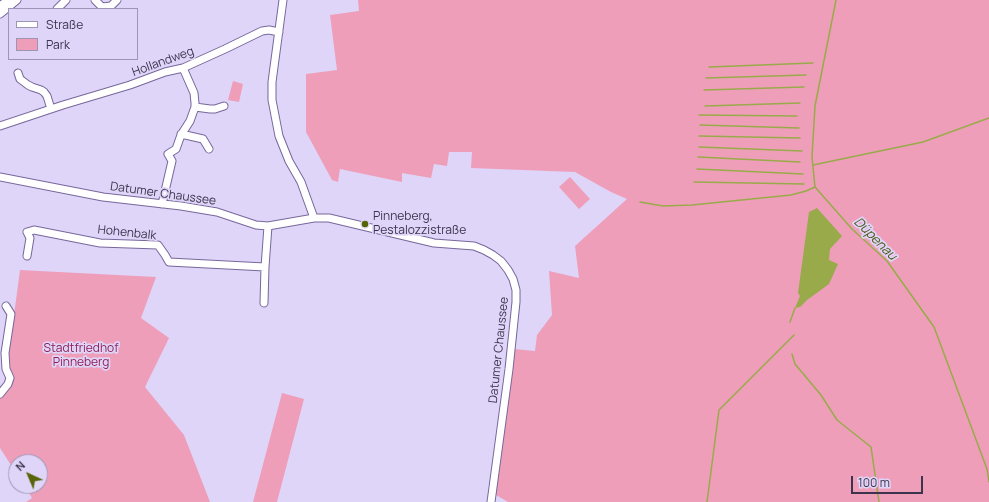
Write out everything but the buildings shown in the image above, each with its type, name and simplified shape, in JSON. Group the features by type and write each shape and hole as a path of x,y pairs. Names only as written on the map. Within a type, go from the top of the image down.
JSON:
{"street":[{"path":"0,6 8,0"},
{"path":"0,14 17,0"},
{"path":"58,8 66,0"},
{"path":"95,0 102,7 111,6 117,0"},
{"path":"283,0 272,82 272,100 279,136 283,148 301,182 314,218"},
{"name":"Hollandweg","path":"0,126 51,109 130,86 165,72 183,68 262,31 269,30 278,32"},
{"path":"162,204 172,161 168,154 176,149 181,134 190,121 195,107 194,93 183,68"},
{"path":"18,73 20,79 28,85 44,92 47,96 51,109"},
{"path":"195,107 216,109 224,106"},
{"path":"181,134 203,139 209,149"},
{"name":"Datumer Chaussee","path":"0,177 103,197 217,212 256,226 268,226 314,218 329,218 434,243 474,246 493,255 501,261 513,279 516,290 516,302 509,368 491,502"},
{"path":"264,303 268,226"},
{"name":"Hohenbalk","path":"26,256 30,238 27,232 34,230 100,243 158,246 168,262 265,268"},
{"path":"0,394 8,384 10,378 6,369 5,353 11,314 6,306"}],"green space":[{"path":"358,0 989,0 989,502 508,502 496,495 514,349 535,351 537,335 552,315 549,271 579,278 575,246 627,199 575,172 471,168 472,152 449,152 447,166 434,164 431,178 402,173 402,182 340,169 338,182 332,180 306,132 306,74 337,70 330,15 359,11"},
{"path":"233,81 243,84 239,102 228,100"},
{"path":"570,177 590,199 579,209 559,187"},
{"name":"Stadtfriedhof Pinneberg","path":"20,270 156,277 141,318 169,338 145,387 184,435 210,502 26,502 32,498 30,494 48,494 48,454 8,454 8,460 0,448 0,398 11,386 13,377 8,368"},
{"path":"282,393 304,399 277,502 253,502"}],"shaded area":[{"path":"817,208 842,236 830,249 829,260 838,264 829,284 800,307 795,308 800,296 798,293 809,212"}],"waterway":[{"name":"Düpenau","path":"836,0 815,106 812,157 815,187 852,229 887,261 934,327 987,469 989,482"},
{"path":"709,67 813,63"},
{"path":"706,78 806,75"},
{"path":"704,90 804,87"},
{"path":"705,106 800,103"},
{"path":"699,115 797,116"},
{"path":"813,165 923,142 989,118"},
{"path":"700,125 799,128"},
{"path":"699,136 800,138"},
{"path":"699,147 802,151"},
{"path":"698,157 800,162"},
{"path":"697,169 803,174"},
{"path":"694,182 804,184"},
{"path":"640,202 663,206 692,205 791,195 815,187"},
{"path":"790,322 795,308"},
{"path":"707,502 719,410 794,335"},
{"path":"792,354 795,364 821,395 837,420 871,447 879,502"}],"place":[{"name":"Pinneberg, Pestalozzistraße","path":"365,224"}]}
